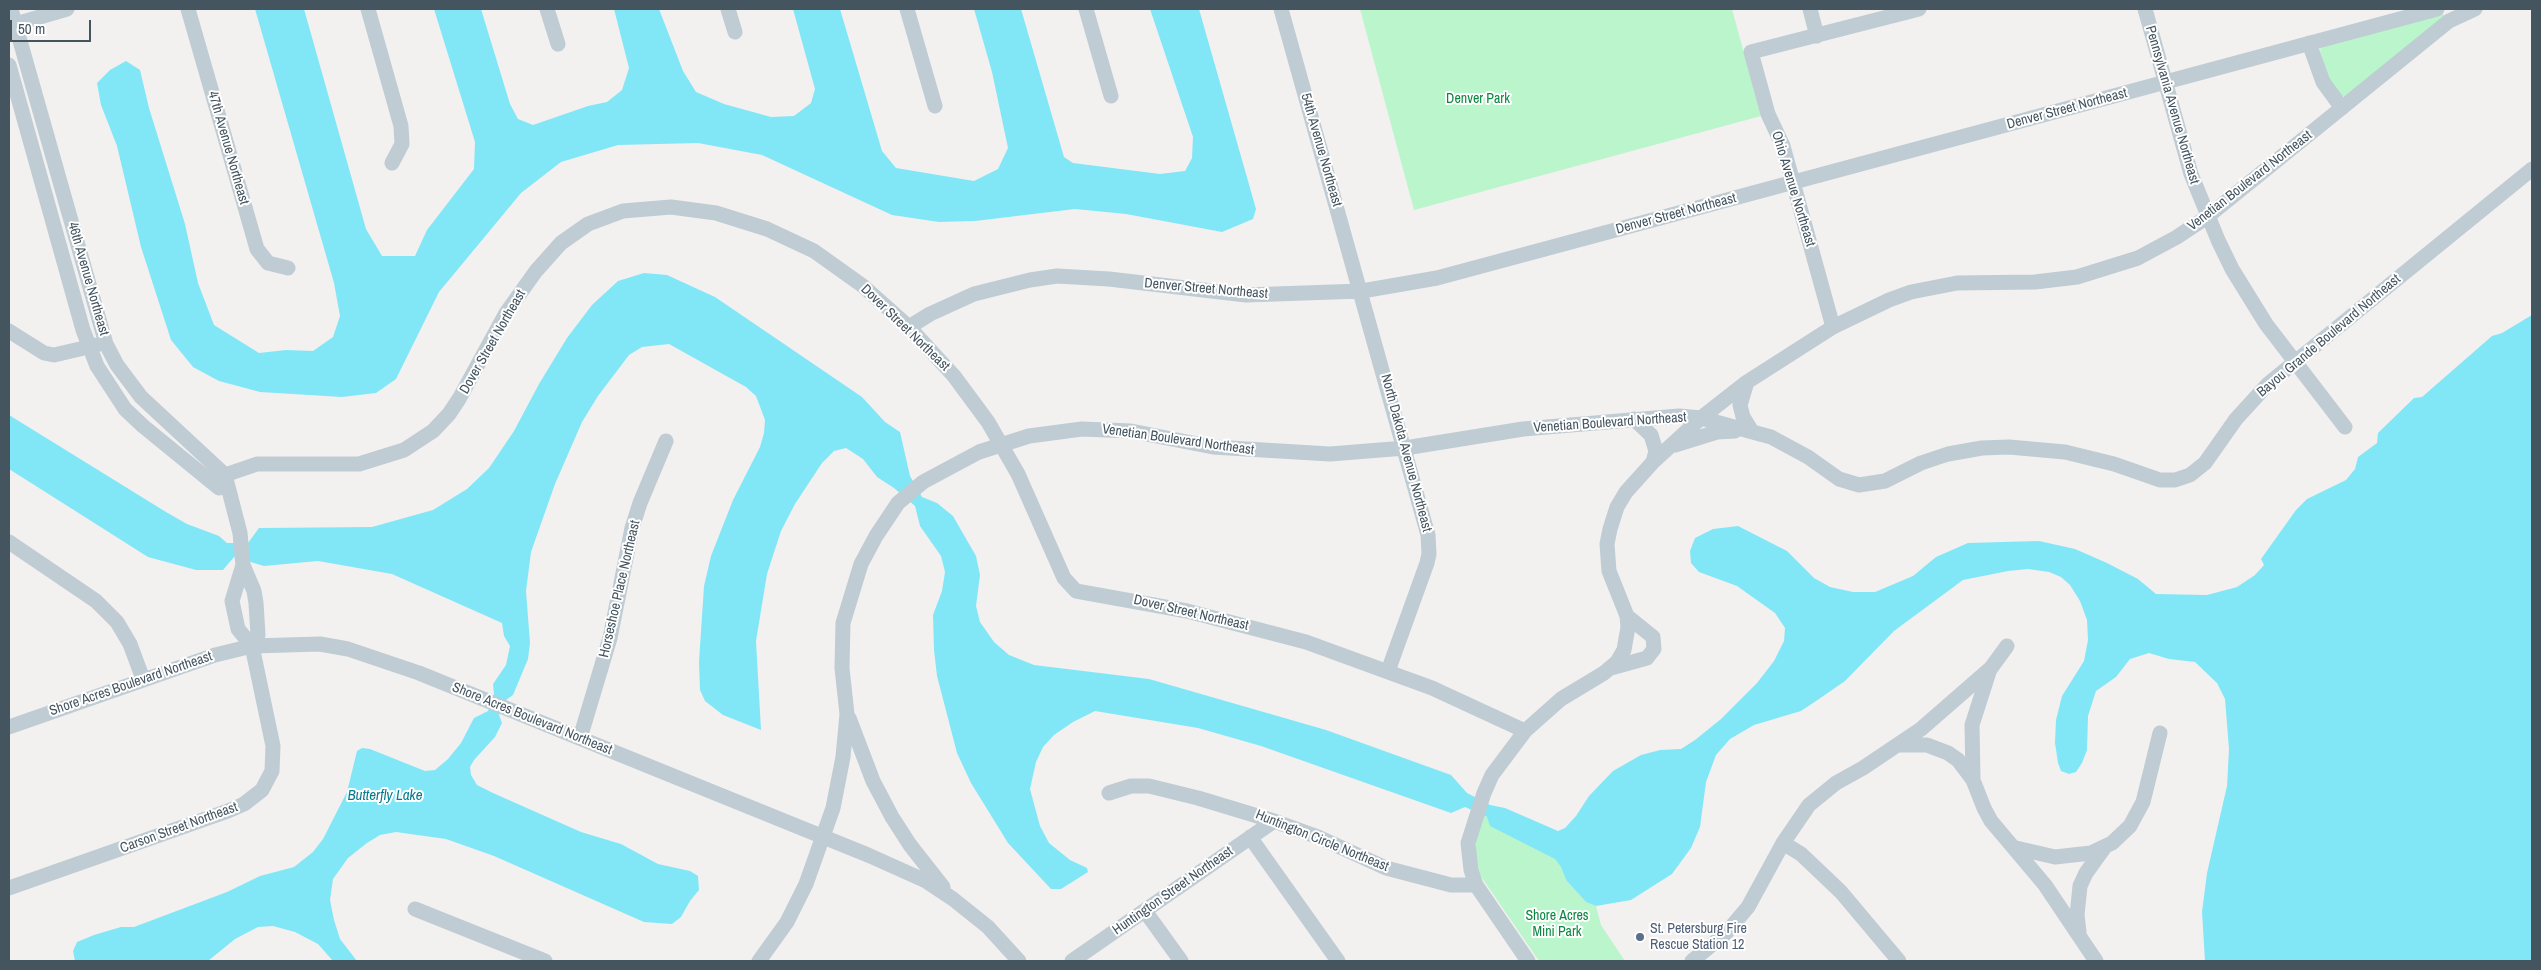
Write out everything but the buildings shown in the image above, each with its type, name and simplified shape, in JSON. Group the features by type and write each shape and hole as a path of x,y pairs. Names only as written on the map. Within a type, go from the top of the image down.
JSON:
{"street":[{"name":"46th Avenue Northeast","path":"11,9 12,25 36,94 106,344 117,365 141,398 218,478 222,491 235,509 240,533 243,565 254,591 256,602 258,635 252,646 238,629 232,601 243,565"},
{"path":"12,25 67,9"},
{"name":"47th Avenue Northeast","path":"188,9 257,249 268,263 288,268"},
{"path":"368,9 401,126 402,144 392,163"},
{"path":"547,9 558,44"},
{"path":"728,9 735,32"},
{"path":"907,9 935,106"},
{"path":"1086,9 1111,96"},
{"name":"54th Avenue Northeast","path":"1281,9 1362,291"},
{"path":"1810,9 1817,36 1919,9"},
{"name":"Pennsylvania Avenue Northeast","path":"2144,9 2190,174 2232,269 2266,324 2293,362 2345,427"},
{"name":"Denver Street Northeast","path":"909,327 930,314 974,294 1030,280 1056,276 1109,279 1246,295 1362,291 1437,278 2437,9"},
{"name":"Venetian Boulevard Northeast","path":"759,961 795,906 824,838 839,781 847,714 842,668 843,623 861,564 876,536 898,503 924,482 954,463 1001,444 1029,436 1089,429 1131,431 1213,447 1330,454 1405,448 1523,429 1679,416 1701,418 1747,382 1833,327 1889,300 1934,286 1958,283 2034,282 2095,272 2138,258 2177,237 2207,216 2449,21 2475,9"},
{"name":"Ohio Avenue Northeast","path":"1817,36 1751,52 1768,114 1783,146 1833,327"},
{"path":"2309,43 2323,82 2342,108"},
{"name":"46th Avenue Northeast","path":"9,65 14,101 89,347 109,388 143,426 218,478"},
{"path":"14,101 36,94"},
{"name":"Bayou Grande Boulevard Northeast","path":"1701,418 1751,430 1787,445 1839,479 1859,485 1885,481 1920,463 1948,454 1982,448 2009,447 2065,452 2114,464 2160,480 2175,480 2190,475 2205,463 2250,402 2293,362 2532,169"},
{"name":"Dover Street Northeast","path":"218,478 256,464 359,464 388,456 420,441 433,431 459,399 506,313 550,254 561,243 588,224 623,211 671,207 716,213 739,218 791,238 837,266 909,327 954,376 1001,444 1036,510 1064,578 1076,590 1136,600 1249,626 1306,642 1388,671 1525,730"},
{"name":"North Dakota Avenue Northeast","path":"1362,291 1426,522 1430,554 1388,671"},
{"path":"9,330 44,353 54,355 106,344"},
{"path":"1670,447 1716,432 1751,430 1743,417 1740,405 1747,382"},
{"path":"1611,668 1621,656 1627,642 1627,616 1609,571 1607,544 1617,507 1626,492 1654,462 1701,418"},
{"path":"1634,419 1652,435 1656,451 1654,462"},
{"name":"Horseshoe Place Northeast","path":"580,738 610,638 632,528 640,503 666,442"},
{"path":"9,542 96,601 117,622 130,644 143,679"},
{"path":"1528,961 1476,885 1471,870 1468,843 1484,793 1504,757 1525,730 1561,698 1611,668 1641,660 1652,654 1654,649 1652,637 1627,616"},
{"name":"Shore Acres Boulevard Northeast","path":"9,726 214,655 252,646 320,644 348,649 411,670 926,881 954,899 988,927 1019,961"},
{"name":"Carson Street Northeast","path":"9,888 228,811 244,804 262,790 272,771 273,746 252,646"},
{"path":"1700,959 1748,907 1783,842 1808,805 1836,783 1898,745 1927,724 1991,668 2007,646"},
{"path":"1973,780 1972,725 1978,702 1991,668"},
{"name":"Venetian Boulevard Northeast","path":"847,714 873,782 892,817 930,871 954,899"},
{"path":"2079,936 2076,915 2080,886 2086,873 2105,847 2130,826 2143,802 2160,733"},
{"path":"1898,745 1927,745 1948,753 1958,760 1973,780 1987,814 2002,834 2016,848 2096,961"},
{"name":"Huntington Circle Northeast","path":"1109,793 1131,786 1149,786 1274,821 1318,837 1386,868 1451,885 1476,885"},
{"name":"Huntington Street Northeast","path":"1072,961 1274,821"},
{"path":"1250,837 1338,961"},
{"path":"1783,842 1801,854 1841,892 1899,961"},
{"path":"2016,848 2055,857 2091,853 2105,847"},
{"path":"415,909 545,961"},
{"path":"1145,910 1181,961"}],"green space":[{"name":"Denver Park","path":"1360,9 1732,9 1761,116 1414,210"},
{"path":"2443,14 2445,16 2345,96 2342,96 2329,82 2321,48"},
{"name":"Shore Acres Mini Park","path":"1483,815 1555,859 1561,867 1566,880 1586,902 1596,906 1601,925 1625,961 1539,961 1480,875 1476,856 1476,840"}],"water":[{"path":"255,9 304,9 366,229 382,256 415,256 427,230 474,169 475,142 434,9 481,9 510,104 518,119 533,125 588,106 607,102 622,90 629,68 614,9 659,9 683,71 696,92 724,104 771,117 794,116 811,103 815,89 793,9 840,9 882,151 896,168 974,181 998,169 1008,148 992,72 974,9 1021,9 1064,157 1073,163 1160,174 1185,171 1192,158 1193,137 1150,9 1199,9 1256,209 1253,219 1222,232 1126,214 1075,209 975,221 939,222 892,215 762,155 698,143 618,145 561,162 521,193 439,292 396,379 376,393 342,397 260,392 219,381 193,367 171,340 141,247 117,146 101,105 97,83 110,70 126,61 140,70 149,108 185,224 198,283 214,325 259,353 286,350 313,351 333,337 340,316 334,283"},
{"name":"Butterfly Lake","path":"644,273 667,275 715,297 862,397 885,422 900,432 910,476 922,497 937,503 953,516 976,556 980,575 976,606 980,622 994,642 1009,655 1034,665 1149,679 1326,730 1451,775 1467,793 1490,805 1505,808 1558,831 1565,828 1576,816 1589,796 1613,771 1641,755 1660,750 1681,749 1721,719 1757,683 1774,661 1784,641 1785,628 1775,613 1737,586 1699,572 1691,563 1690,551 1695,538 1713,529 1738,526 1787,551 1814,578 1830,587 1853,592 1875,592 1913,576 1936,557 1968,543 2039,541 2075,549 2107,563 2138,579 2156,594 2207,595 2237,587 2255,575 2264,565 2261,559 2296,510 2307,499 2346,480 2355,469 2358,457 2377,443 2378,433 2414,398 2422,397 2492,336 2502,333 2532,315 2532,961 2205,961 2202,912 2207,873 2227,786 2229,749 2225,699 2217,683 2195,662 2169,659 2149,653 2130,659 2116,677 2096,691 2088,716 2087,750 2082,763 2076,772 2069,774 2061,771 2055,743 2056,720 2062,696 2084,661 2088,640 2087,620 2080,601 2070,585 2061,577 2049,572 2028,569 1963,580 1894,631 1845,681 1819,699 1801,711 1754,725 1730,739 1716,755 1706,782 1700,827 1691,848 1672,874 1631,900 1596,906 1586,902 1566,880 1561,867 1555,859 1490,826 1487,817 1465,807 1451,813 1261,746 1198,728 1095,711 1073,722 1054,735 1043,747 1036,762 1030,789 1040,826 1049,843 1070,860 1087,868 1088,872 1061,889 1051,889 1008,843 971,783 957,753 937,676 934,650 933,615 942,591 945,572 941,556 920,526 915,506 894,488 877,477 863,459 846,448 834,451 822,463 795,504 781,531 767,574 756,641 761,730 723,715 705,701 700,690 699,662 704,586 711,556 733,500 760,447 765,420 756,396 746,387 669,344 642,347 629,355 598,396 582,422 555,484 531,552 526,591 530,643 528,659 513,695 506,700 499,715 502,723 495,737 470,767 471,775 477,785 493,793 581,832 621,844 658,864 690,871 698,876 699,890 681,917 672,924 644,922 494,856 446,839 396,832 380,835 367,843 348,858 333,879 330,900 334,920 340,939 357,961 333,961 318,944 295,932 273,926 258,927 235,939 208,961 75,961 73,951 77,942 121,927 134,927 227,892 260,876 294,867 313,852 323,839 347,792 357,751 362,748 370,749 425,771 435,770 448,759 461,743 474,718 488,711 494,694 493,684 506,665 510,646 504,636 502,623 392,574 318,561 264,566 234,557 223,570 196,570 148,557 9,469 9,415 166,512 187,524 219,536 227,543 248,543 259,528 372,527 433,510 467,489 489,468 514,431 539,384 567,338 592,305 618,281"}],"place":[{"name":"St. Petersburg Fire Rescue Station 12","path":"1640,937"}]}
